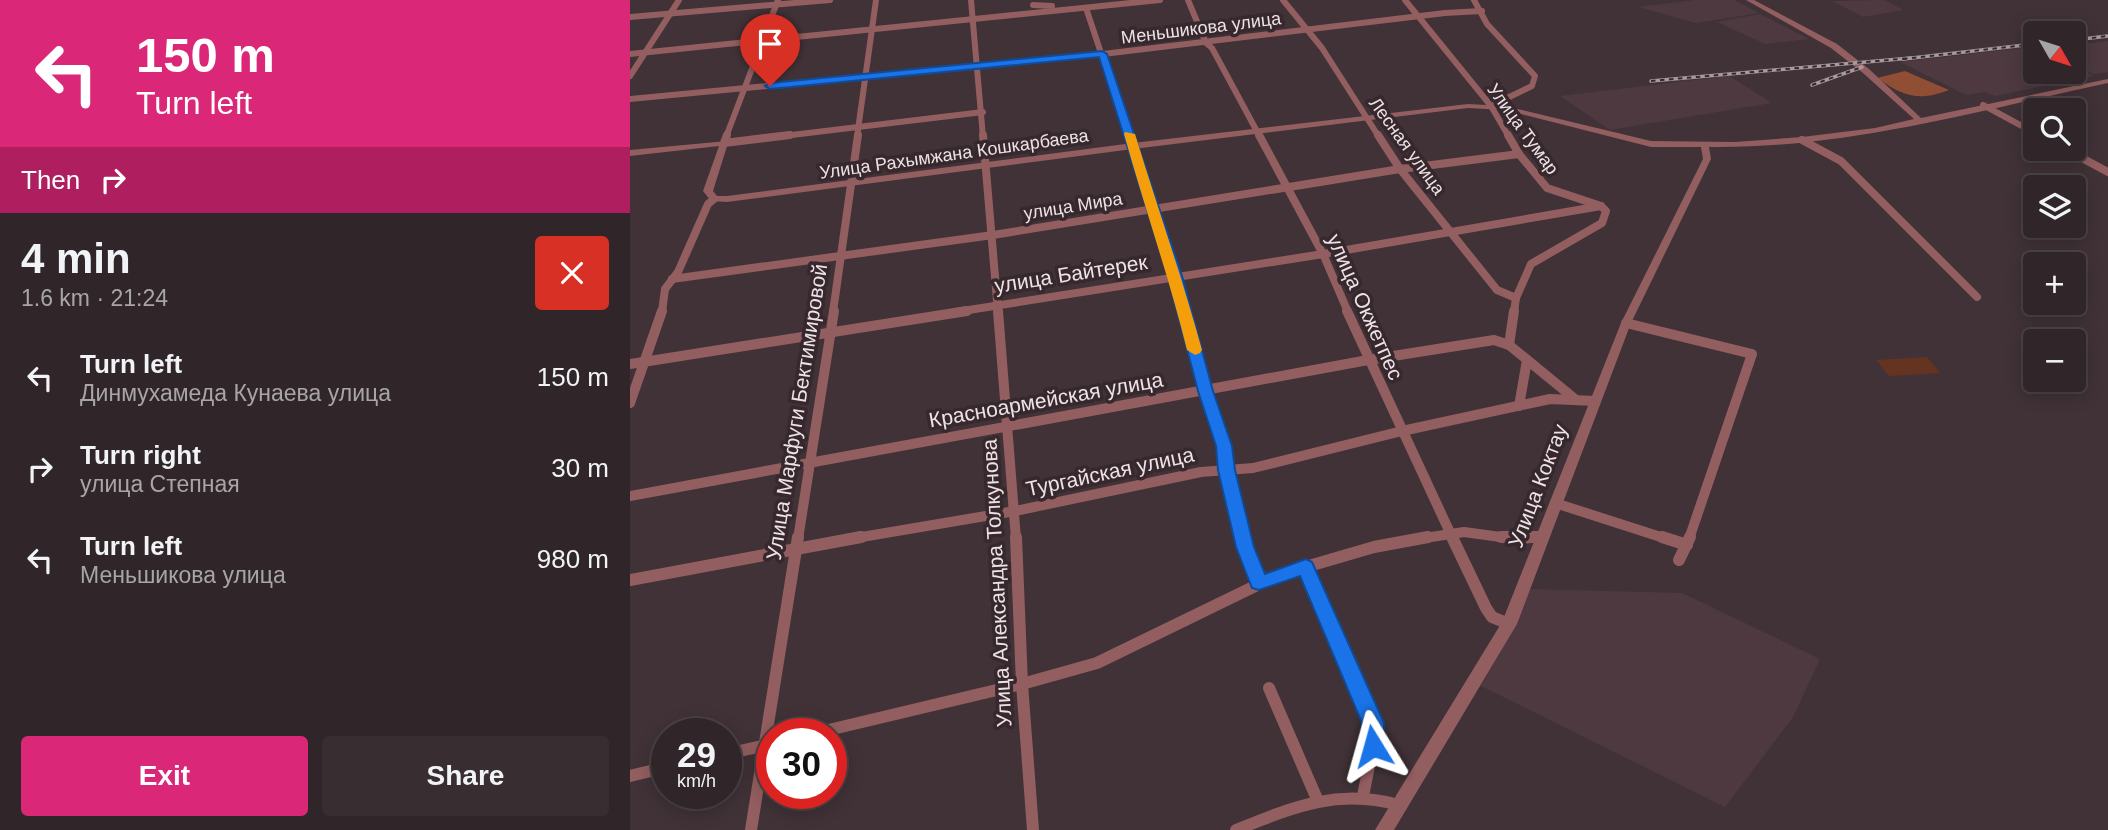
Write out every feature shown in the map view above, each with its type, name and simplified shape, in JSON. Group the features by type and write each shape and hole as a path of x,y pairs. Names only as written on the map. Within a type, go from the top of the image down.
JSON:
{"street":[{"path":"630,76 679,0"},
{"path":"630,17 830,0"},
{"name":"Улица Марфуги Бектимировой","path":"773,718 795,548 831,330 876,0"},
{"name":"Улица Александра Толкунова","path":"971,0 974,66 983,112 985,167 993,234 1015,511 1021,684 1033,830"},
{"path":"630,54 1160,0"},
{"name":"улица Окжетпес","path":"1188,0 1206,43 1212,48 1259,132 1323,254 1368,360 1486,608 1492,617 1509,624"},
{"name":"Лесная улица","path":"1283,0 1322,48 1400,169 1497,290 1516,298"},
{"name":"Улица Тумар","path":"1405,0 1491,107 1519,154 1547,188 1601,206"},
{"path":"1474,0 1487,24 1535,76 1532,86 1491,107"},
{"path":"1749,0 1834,46 1918,119"},
{"path":"1032,2 1037,13"},
{"path":"1032,2 1081,8"},
{"path":"630,403 661,320 662,298 678,276 708,204 714,199 708,191 777,3"},
{"path":"1081,8 1102,54 1175,276 1205,391 1224,446 1226,470 1245,547 1259,583"},
{"name":"Меньшикова улица","path":"630,99 1102,54 1418,16 1482,11"},
{"path":"1491,107 1651,144 1705,146 1802,140 1875,130 1983,105 2108,81"},
{"path":"1983,105 2023,127"},
{"name":"Улица Рахымжана Кошкарбаева","path":"714,199 1468,106 1491,107"},
{"path":"630,153 983,112"},
{"path":"1802,140 1841,161 1977,298"},
{"name":"Улица Коктау","path":"1384,830 1509,624 1626,323 1707,159 1705,146"},
{"name":"улица Мира","path":"678,276 993,234 1400,169 1519,154"},
{"path":"2086,160 2108,172"},
{"path":"1574,399 1509,345 1516,298 1531,264 1602,223 1606,211 1601,206"},
{"name":"улица Байтерек","path":"630,364 1323,254 1601,206"},
{"path":"1626,323 1752,354 1687,545 1679,561"},
{"name":"Красноармейская улица","path":"630,496 1368,360 1494,340 1509,345"},
{"path":"1519,406 1527,359"},
{"name":"Тургайская улица","path":"630,580 795,548 1015,511 1201,472 1282,463 1402,432 1550,399 1595,401"},
{"path":"1555,503 1687,545"},
{"path":"847,726 1097,663 1223,604 1259,583 1306,566 1374,547 1464,532 1517,540 1541,537"},
{"path":"1306,566 1373,723 1373,746 1363,796"},
{"path":"1269,688 1317,799"},
{"path":"630,776 651,771"},
{"path":"1236,830 1317,799 1363,796 1399,805"},
{"name":"Улица Марфуги Бектимировой","path":"751,830 756,806"}],"shaded area":[{"path":"1695,0 1734,0 1759,13 1696,23 1638,7"},
{"path":"1884,0 1904,10 1863,17 1832,1"},
{"path":"1760,14 1809,39 1765,44 1717,22"},
{"path":"2108,41 2108,72 2093,74 2086,71 2086,44"},
{"path":"2023,48 2023,84 2054,84 1995,96 1985,92 1966,95 1900,62"},
{"path":"1905,71 1949,90 1928,96 1911,95 1877,78"},
{"path":"1729,76 1772,103 1610,130 1560,96"},
{"path":"1927,357 1940,373 1889,376 1876,360"},
{"path":"1529,589 1682,593 1820,659 1793,717 1725,807 1481,686 1515,626"}],"railway":[{"path":"2086,39 2108,36"},
{"path":"1903,59 2023,45"},
{"path":"1651,81 1911,58"},
{"path":"1812,85 1862,67"}],"slow traffic":[{"path":"1129,134 1151,209 1175,276 1195,350"}],"route":[{"path":"770,86 1102,54 1175,276 1205,391 1224,446 1226,470 1245,547 1259,583 1306,566 1373,723 1373,746"}]}
